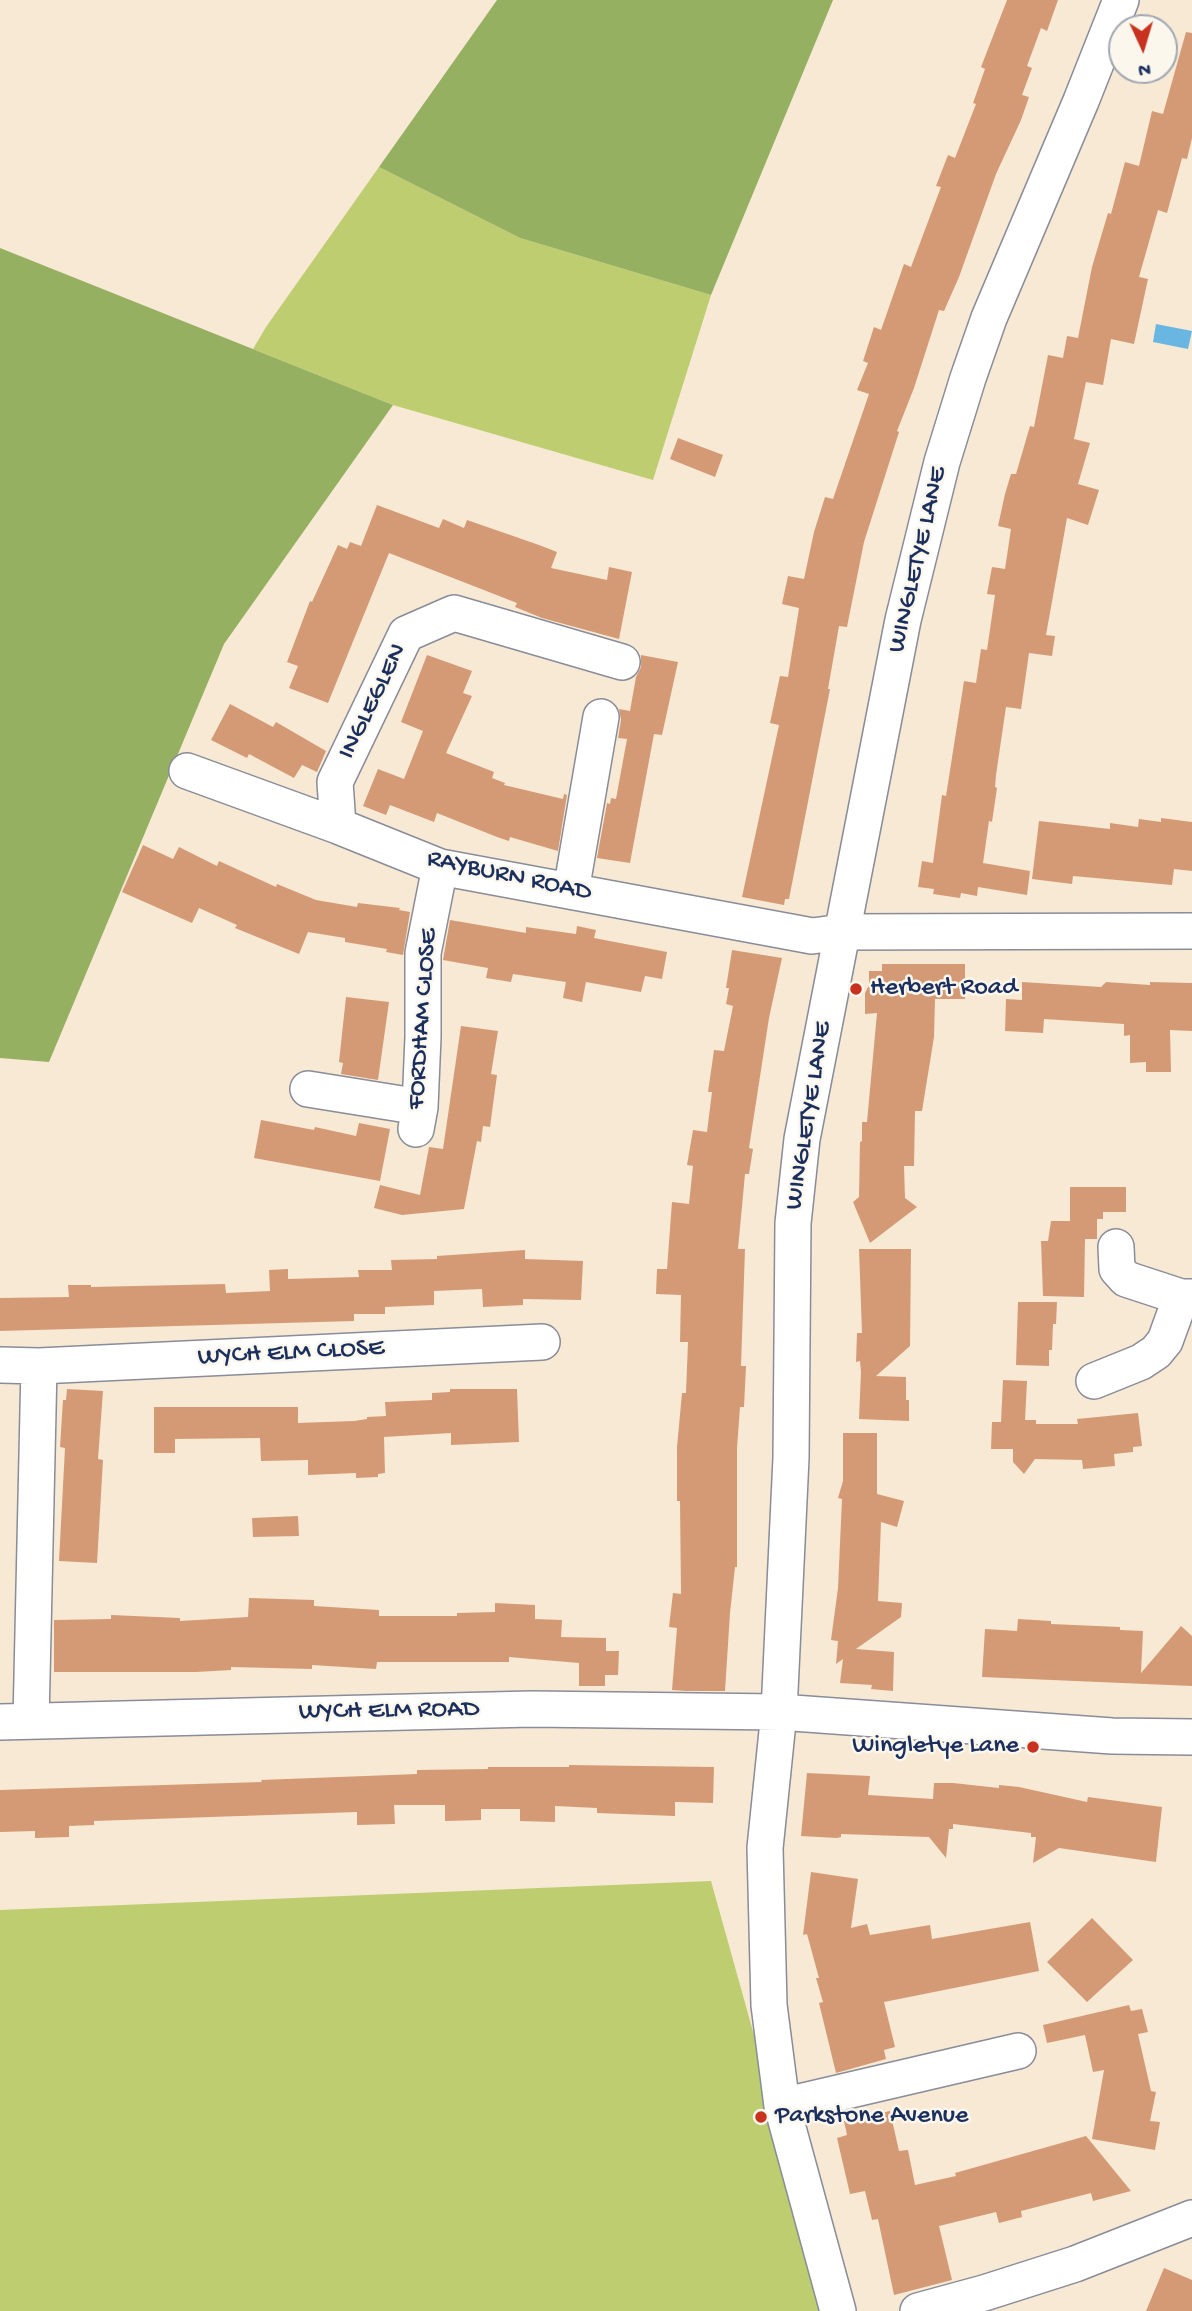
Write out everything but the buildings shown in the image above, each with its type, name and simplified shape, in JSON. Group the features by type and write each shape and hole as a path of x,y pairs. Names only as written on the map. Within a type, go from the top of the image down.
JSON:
{"street":[{"name":"WINGLETYE LANE","path":"838,2311 782,2106 769,2005 765,1848 779,1712 791,1458 793,1223 802,1139 903,620 942,462 989,318 1121,0"},
{"name":"INGLEGLEN","path":"338,826 335,782 406,634 454,613 622,662"},
{"path":"571,891 601,717"},
{"name":"RAYBURN ROAD","path":"187,771 338,826 440,867 812,936 843,932"},
{"name":"FORDHAM CLOSE","path":"308,1089 418,1118 423,953 440,867"},
{"path":"843,932 1192,932"},
{"path":"1094,1381 1141,1362 1156,1352 1165,1340 1178,1294 1126,1279 1117,1269 1116,1247"},
{"name":"WYCH ELM CLOSE","path":"0,1365 39,1366 542,1342"},
{"path":"15,1722 39,1366"},
{"name":"WYCH ELM ROAD","path":"15,1722 531,1709 779,1712"},
{"path":"779,1712 1112,1736 1192,1737"},
{"path":"782,2106 1018,2051"},
{"path":"918,2311 1075,2264 1192,2218"}],"green space":[{"path":"497,0 833,0 711,295 520,238 379,167"},
{"path":"379,167 520,238 711,295 653,480 393,405 253,349"},
{"path":"0,248 393,405 224,644 49,1062 0,1058"},
{"path":"711,1881 831,2311 0,2311 0,1910"}],"water":[{"path":"1156,324 1192,331 1188,349 1153,342"}],"place":[{"name":"Herbert Road","path":"856,989"},
{"name":"Wingletye Lane","path":"1033,1747"},
{"name":"Parkstone Avenue","path":"761,2117"}]}
